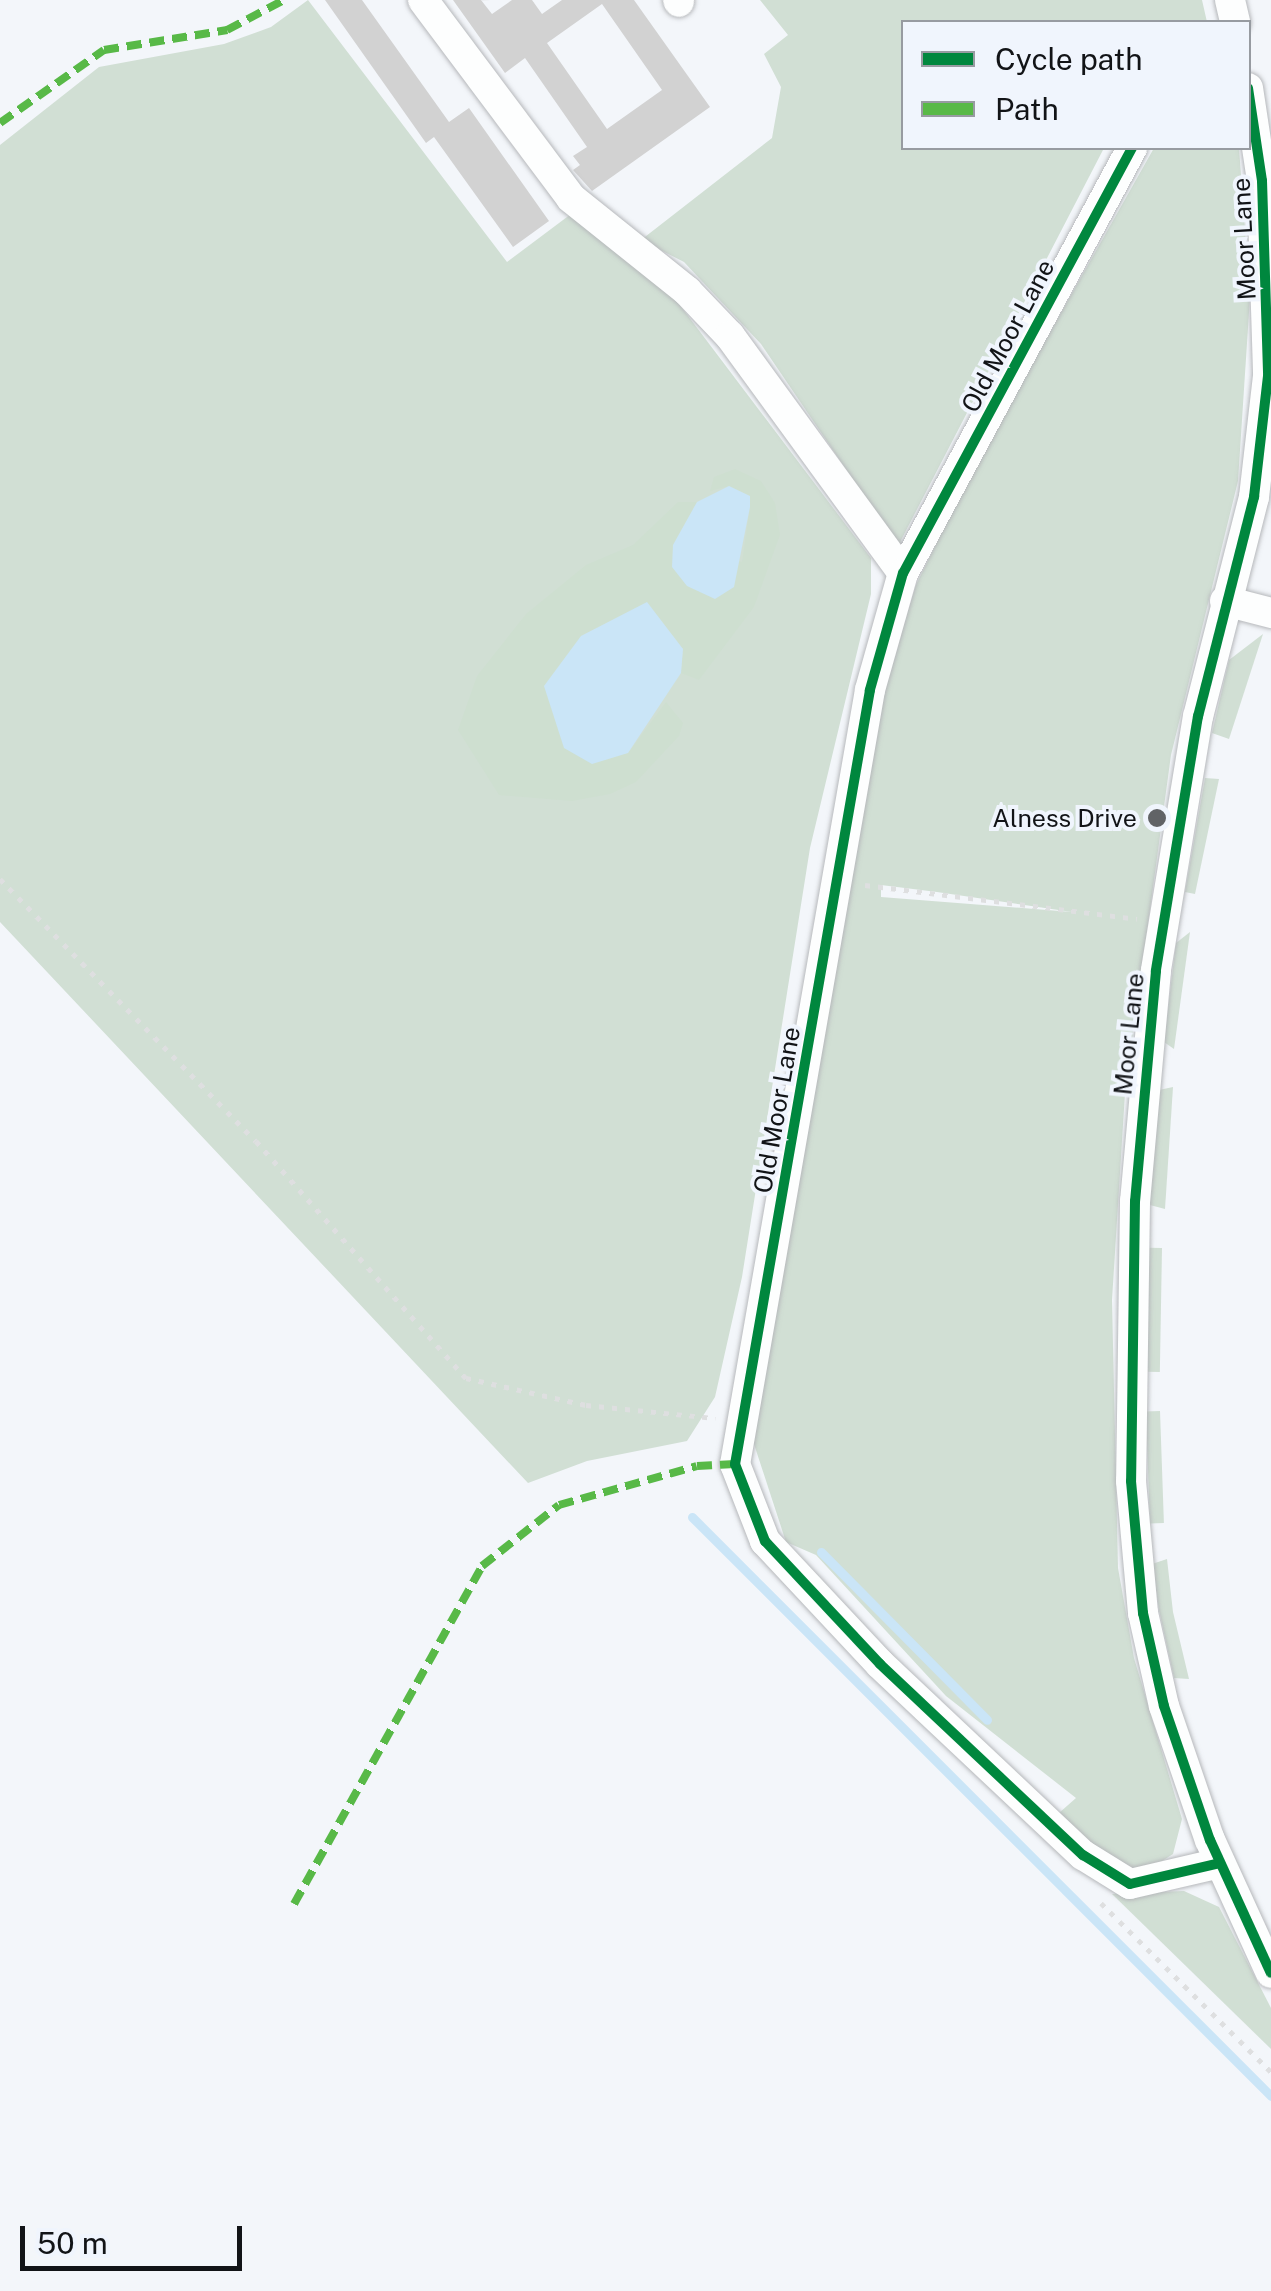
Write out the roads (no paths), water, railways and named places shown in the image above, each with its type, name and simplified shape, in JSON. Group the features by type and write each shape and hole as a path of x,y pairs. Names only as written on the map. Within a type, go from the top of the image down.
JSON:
{"street":[{"path":"422,0 571,198 687,290 730,336 904,573"},
{"name":"Moor Lane","path":"1251,108 1262,181 1268,376 1254,498 1225,601 1162,922 1135,1201 1131,1481 1143,1613 1164,1706 1220,1864 1271,1973"},
{"name":"Old Moor Lane","path":"1131,150 904,573 870,690 735,1464 765,1541 880,1664 1083,1855 1130,1884 1220,1864"},
{"path":"1225,601 1271,613"}],"water":[{"path":"729,486 750,496 750,507 734,587 715,599 687,586 672,567 673,545 697,502"},
{"path":"647,602 683,649 681,673 628,753 592,764 564,748 544,686 581,636"}],"waterway":[{"path":"692,1517 1271,2096"},
{"path":"821,1552 987,1720"}],"place":[{"name":"Alness Drive","path":"1157,818"}]}
